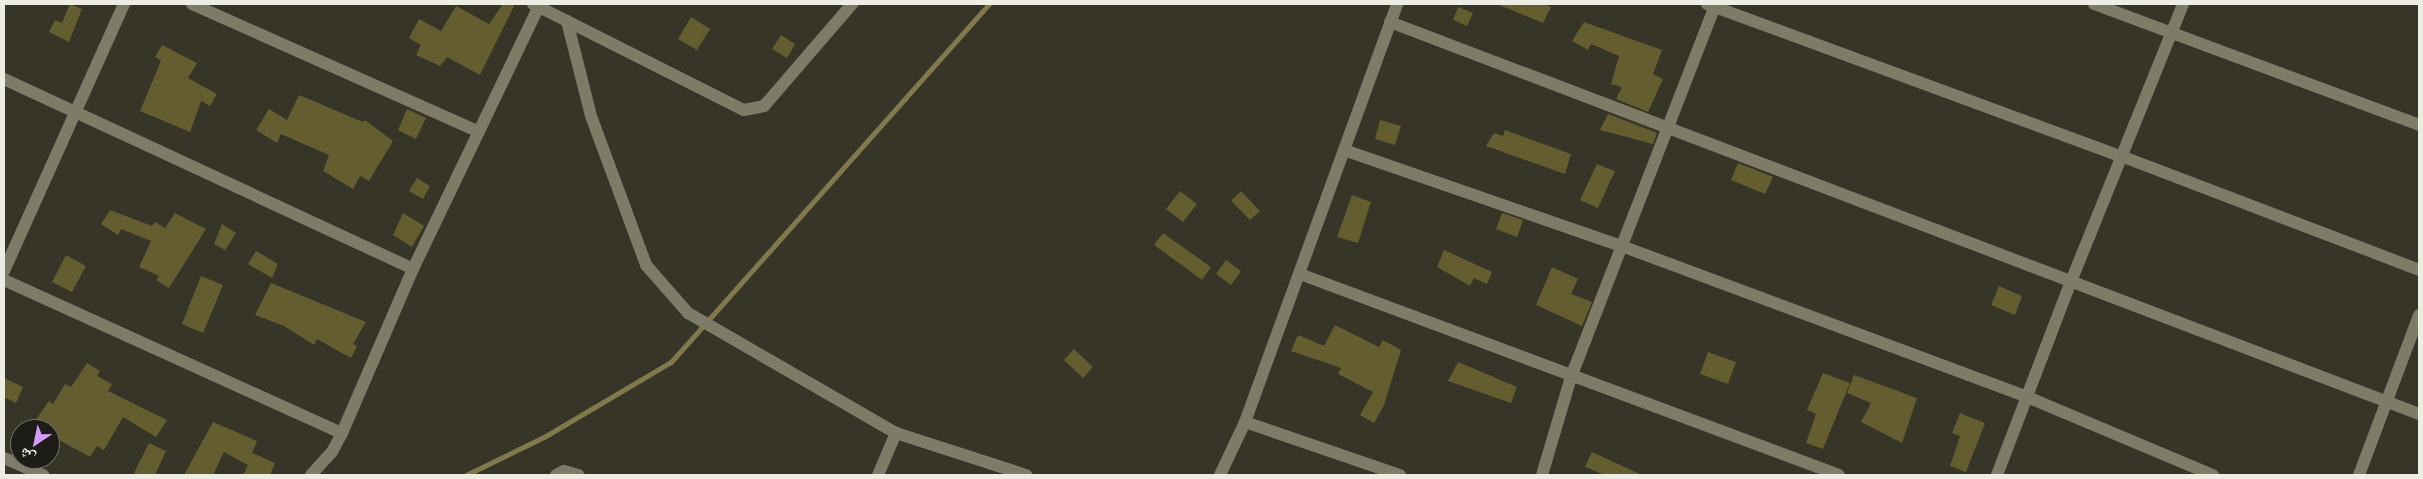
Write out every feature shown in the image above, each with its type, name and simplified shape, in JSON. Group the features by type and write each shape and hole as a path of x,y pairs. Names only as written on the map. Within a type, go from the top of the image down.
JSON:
{"street":[{"path":"4,271 124,4"},
{"path":"192,4 479,132"},
{"path":"311,475 332,452 342,432 413,269 537,5 567,22 744,110 764,106 852,4"},
{"path":"1220,475 1245,422 1397,4"},
{"path":"2094,4 2419,126"},
{"path":"1997,475 2072,279 2183,4"},
{"path":"1542,475 1571,376 1619,245 1668,126 1713,5 2121,156 2419,270"},
{"path":"567,22 591,116 646,265 664,289 688,313 896,434 1026,475"},
{"path":"1390,22 2072,279 2419,414"},
{"path":"4,79 76,110 413,269"},
{"path":"1344,150 1619,245 2027,397 2213,475"},
{"path":"1300,274 1839,475"},
{"path":"4,280 342,432"},
{"path":"2359,475 2388,402 2419,314"},
{"path":"1245,422 1400,475"},
{"path":"878,475 896,434"},
{"path":"4,458 43,475"},
{"path":"556,475 564,471 578,475"}],"building":[{"path":"70,4 82,9 69,42 49,32 55,20 62,23"},
{"path":"503,4 515,4 480,75 447,57 440,66 416,55 421,45 409,38 419,19 441,31 456,6 489,24"},
{"path":"1497,4 1543,4 1551,7 1543,23"},
{"path":"1458,7 1473,13 1467,26 1453,20"},
{"path":"691,17 710,29 697,50 678,39"},
{"path":"1584,22 1662,50 1653,74 1663,79 1648,112 1616,99 1622,87 1611,84 1619,56 1591,44 1588,50 1572,41"},
{"path":"781,35 795,44 787,58 772,49"},
{"path":"162,45 197,63 188,78 217,94 210,106 201,101 190,132 140,111 161,61 155,57"},
{"path":"299,95 363,122 365,120 393,141 369,181 360,176 353,189 323,171 329,155 281,134 277,143 256,130 269,109 287,120"},
{"path":"407,109 426,118 416,139 398,130"},
{"path":"1608,114 1657,133 1653,144 1600,130"},
{"path":"1380,120 1401,126 1395,145 1375,139"},
{"path":"1505,130 1571,154 1565,174 1486,146 1494,133 1503,136"},
{"path":"1738,163 1773,177 1765,194 1731,180"},
{"path":"1597,164 1615,171 1598,208 1580,200"},
{"path":"417,178 430,186 423,199 409,191"},
{"path":"1180,191 1197,204 1183,222 1166,209"},
{"path":"1241,191 1260,211 1250,220 1231,201"},
{"path":"1352,195 1371,202 1358,243 1337,237"},
{"path":"110,210 152,226 155,222 165,228 175,213 206,229 169,288 156,280 159,276 139,267 151,241 121,229 118,235 101,224"},
{"path":"403,213 424,226 412,247 393,235"},
{"path":"1502,213 1523,220 1517,237 1496,229"},
{"path":"222,224 236,233 225,250 214,244"},
{"path":"1163,233 1211,267 1202,280 1154,245"},
{"path":"1444,250 1492,272 1487,284 1474,278 1470,286 1437,267"},
{"path":"256,251 278,264 272,278 248,264"},
{"path":"66,255 86,266 72,292 52,282"},
{"path":"1226,260 1241,271 1231,285 1216,274"},
{"path":"1552,267 1578,279 1571,294 1592,302 1582,326 1536,305"},
{"path":"201,276 223,285 203,333 182,324"},
{"path":"271,283 366,322 353,344 357,346 351,358 317,339 314,345 284,326 255,315"},
{"path":"1999,286 2022,296 2015,315 1991,305"},
{"path":"1335,325 1379,347 1383,340 1401,350 1384,405 1374,423 1360,415 1373,392 1338,374 1341,368 1291,351 1298,335 1324,346"},
{"path":"1074,349 1093,367 1083,378 1064,360"},
{"path":"1708,352 1736,362 1728,384 1700,374"},
{"path":"1458,362 1517,387 1511,403 1448,381"},
{"path":"87,363 100,371 97,376 112,384 108,391 167,420 156,437 123,417 104,450 97,446 90,457 60,440 60,419 36,419 49,401 53,404 65,384 71,387"},
{"path":"1823,373 1850,383 1823,449 1806,443 1816,414 1807,410"},
{"path":"1854,375 1917,398 1902,443 1861,422 1871,403 1847,393"},
{"path":"4,378 23,387 16,403 4,397"},
{"path":"1960,413 1985,423 1966,472 1950,466 1960,436 1952,433"},
{"path":"213,422 257,441 252,453 275,463 270,475 243,475 248,465 224,452 213,475 184,475"},
{"path":"149,443 166,451 155,475 133,475"},
{"path":"1592,452 1642,475 1605,475 1585,467"}],"waterway":[{"path":"466,475 544,437 671,362 989,4"}]}
